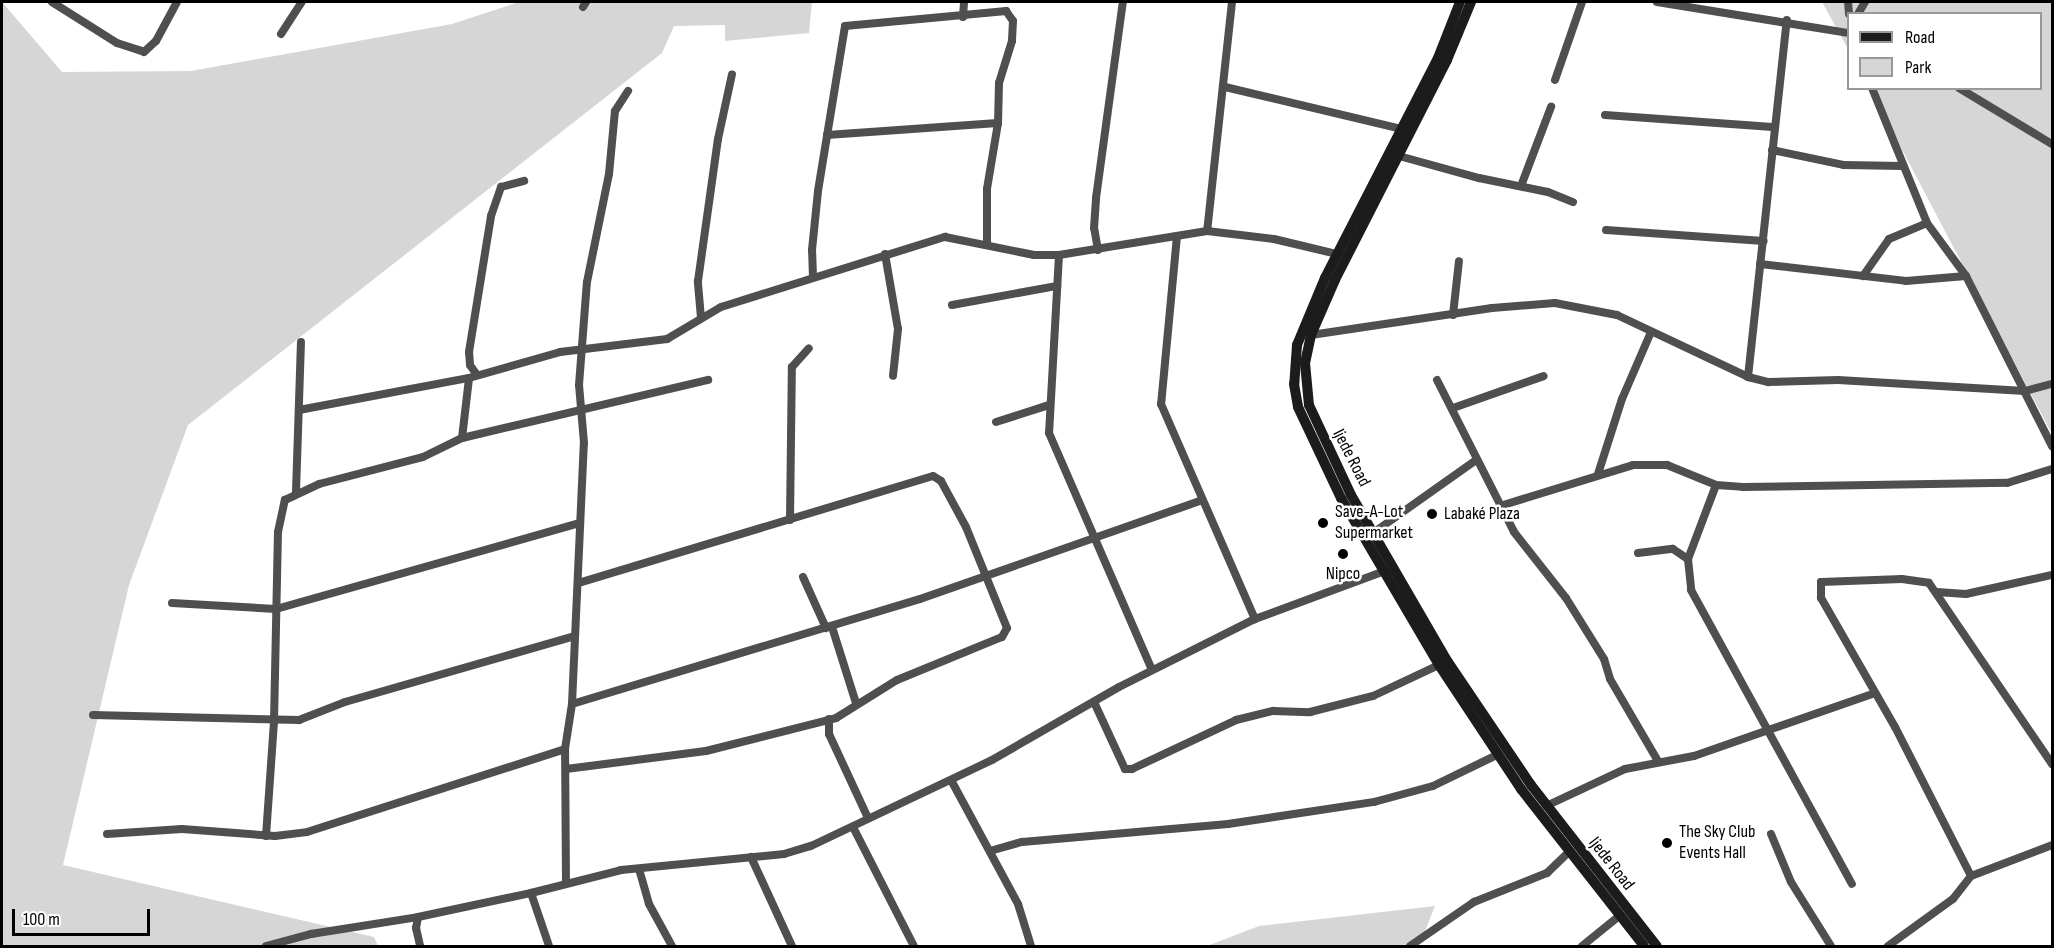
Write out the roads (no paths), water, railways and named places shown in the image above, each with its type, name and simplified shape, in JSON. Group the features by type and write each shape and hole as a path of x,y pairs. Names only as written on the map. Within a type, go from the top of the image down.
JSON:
{"main road":[{"name":"Ijede Road","path":"1460,2 1437,58 1337,254 1297,345 1294,384 1313,445 1438,665 1568,853 1644,946"},
{"name":"Ijede Road","path":"1471,2 1447,60 1311,335 1305,363 1309,405 1323,442 1448,662 1546,806 1657,946"}],"street":[{"path":"52,2 117,43 144,52 156,41 177,2"},
{"path":"281,34 302,2"},
{"path":"963,17 964,2"},
{"path":"1098,250 1094,228 1096,198 1123,2"},
{"path":"1207,231 1212,159 1225,87 1232,2"},
{"path":"1555,80 1582,2"},
{"path":"1657,2 1705,11 1787,20 1847,33"},
{"path":"813,277 812,238 845,26 963,17 1006,11 1013,21 1012,40 999,83 998,123 987,189 987,244"},
{"path":"1748,377 1764,241 1773,127 1787,20"},
{"path":"701,318 698,281 718,139 732,74"},
{"path":"1225,87 1401,129"},
{"path":"1873,90 1902,166 1928,223 1966,276 2052,446"},
{"path":"1962,90 2052,144"},
{"path":"566,882 565,749 572,704 572,637 579,583 584,410 579,385 587,282 609,174 615,111 628,91"},
{"path":"1521,186 1551,107"},
{"path":"1605,115 1773,127"},
{"path":"827,135 998,123"},
{"path":"1772,150 1844,165 1902,166"},
{"path":"1398,156 1521,186 1573,202"},
{"path":"462,438 473,376 469,352 491,216 501,187 524,181"},
{"path":"1863,276 1889,239 1928,223"},
{"path":"1606,230 1764,241"},
{"path":"299,410 473,376 540,357 667,339 721,307 945,237 1034,255 1059,255 1207,231 1274,239 1337,254"},
{"path":"1177,236 1161,404 1200,501 1255,619"},
{"path":"885,254 898,328 893,376"},
{"path":"1059,255 1049,405 1052,448 1152,670"},
{"path":"1453,315 1459,261"},
{"path":"1760,264 1906,281 1966,276"},
{"path":"952,305 1057,286"},
{"path":"1311,335 1555,303 1600,310 1748,377 1788,384 1838,380 2025,391 2052,384"},
{"path":"1598,474 1622,399 1651,332"},
{"path":"296,492 301,342"},
{"path":"790,520 792,368 809,348"},
{"path":"1453,408 1545,376"},
{"path":"266,836 274,723 280,511 285,500 296,492 423,457 462,438 708,380"},
{"path":"1437,380 1514,532 1566,598 1604,659 1610,679 1658,761"},
{"path":"996,422 1049,405"},
{"path":"1374,533 1476,460"},
{"path":"1500,506 1633,465 1667,465 1716,485 2007,483 2052,469"},
{"path":"566,769 706,751 829,719 856,702 936,663 1002,638 1006,624 966,526 936,477 579,583"},
{"path":"1716,485 1688,559 1690,590 1698,609 1768,730 1852,884"},
{"path":"572,704 829,627 1200,501"},
{"path":"172,603 276,609 580,523"},
{"path":"1638,553 1675,550 1688,559"},
{"path":"266,946 321,932 418,917 531,893 566,882 639,868 752,858 797,851 854,829 868,818 951,780 1152,670 1255,619 1385,571"},
{"path":"1937,592 1966,594 2052,575"},
{"path":"803,577 829,627 856,702"},
{"path":"1971,876 1895,727 1872,694 1818,592 1821,582 1902,579 1929,583 1937,592 1954,624 2052,764"},
{"path":"93,715 274,723 299,720 364,696 572,637"},
{"path":"1094,702 1125,769 1132,769 1236,720 1273,711 1310,712 1373,696 1438,665"},
{"path":"1546,806 1625,769 1694,756 1872,694"},
{"path":"829,719 829,734 868,818"},
{"path":"107,834 182,829 266,836 307,832 565,749"},
{"path":"990,851 1022,842 1228,824 1374,802 1433,786 1499,754"},
{"path":"951,780 1018,904 1031,946"},
{"path":"854,829 914,946"},
{"path":"1771,834 1791,882 1831,946"},
{"path":"1888,946 1953,899 1971,876 2052,845"},
{"path":"1410,946 1474,902 1547,873 1568,853"},
{"path":"752,858 792,946"},
{"path":"639,868 650,904 672,946"},
{"path":"531,893 549,946"},
{"path":"1582,946 1619,916"},
{"path":"418,917 420,946"}],"place":[{"name":"Labaké Plaza","path":"1432,514"},
{"name":"Save-A-Lot Supermarket","path":"1323,523"},
{"name":"Nipco","path":"1343,554"},
{"name":"The Sky Club Events Hall","path":"1667,843"}]}
